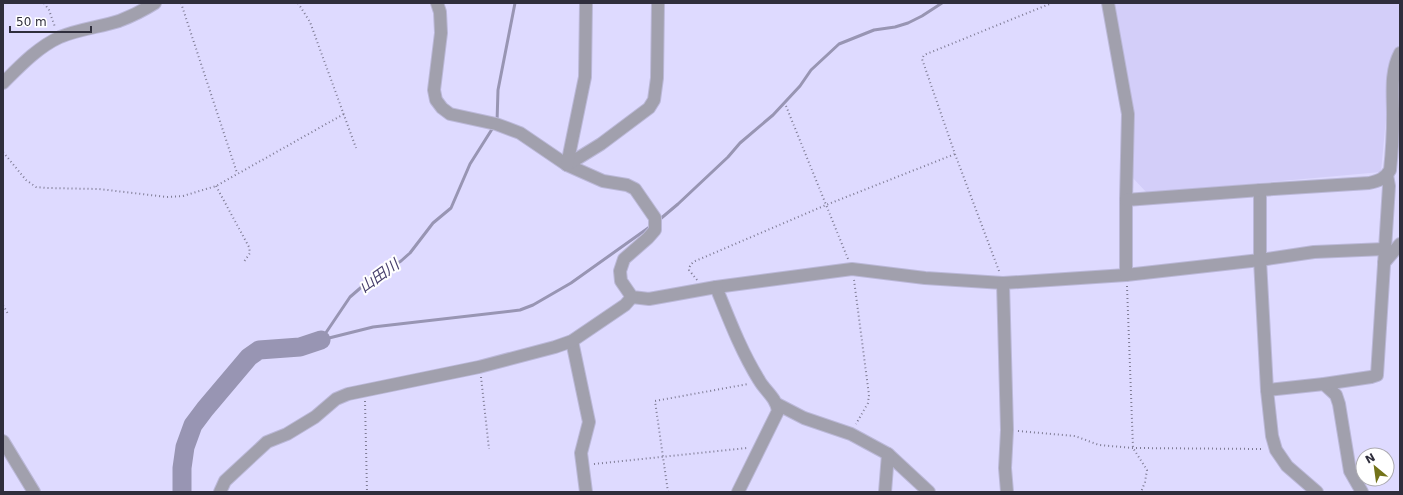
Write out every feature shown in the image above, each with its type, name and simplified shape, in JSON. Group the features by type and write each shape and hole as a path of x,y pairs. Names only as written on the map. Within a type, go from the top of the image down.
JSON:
{"street":[{"path":"3,83 40,49 59,37 75,31 119,21 155,3"},
{"path":"437,3 440,12 441,33 434,90 436,100 442,108 450,114 499,125 520,133 567,165 603,181 627,185 635,189 655,224 648,238 624,259 620,271 621,281 632,297 649,299 852,269 925,278 1003,284 1126,275 1260,260 1314,252 1385,249"},
{"path":"567,165 585,77 586,3"},
{"path":"567,165 601,144 649,108 654,100 657,78 658,3"},
{"path":"1108,3 1128,114 1126,275"},
{"path":"1267,390 1324,384 1377,375 1389,186 1388,175 1392,159 1393,71 1399,59"},
{"path":"1126,200 1369,183 1380,180 1388,175"},
{"path":"1260,190 1260,260 1267,390 1272,436 1276,450 1287,466 1317,492"},
{"path":"1384,263 1400,244"},
{"path":"1003,284 1007,430 1005,468 1007,492"},
{"path":"710,289 759,382 777,404 778,411 738,492"},
{"path":"220,492 225,481 268,442 287,434 315,417 336,399 348,394 479,367 555,348 572,341 625,305 632,297"},
{"path":"572,341 589,422 581,453 586,492"},
{"path":"1324,384 1336,395 1339,404 1350,471 1362,492"},
{"path":"777,404 804,418 851,434 888,454 929,492"},
{"path":"3,441 34,492"},
{"path":"885,492 888,454"}],"path":[{"path":"44,3 49,10 59,37"},
{"path":"181,3 237,174"},
{"path":"298,3 310,22 356,148"},
{"path":"1003,284 954,154 922,59 924,55 1052,3"},
{"path":"3,152 26,180 36,187 99,189 167,197 183,196 216,186 344,114"},
{"path":"710,289 689,270 692,262 826,205 954,154"},
{"path":"216,186 249,247 250,252 242,263"},
{"path":"1126,275 1133,448 1147,470 1145,482 1141,492"},
{"path":"3,305 8,314"},
{"path":"479,367 489,449"},
{"path":"668,492 655,401 759,382"},
{"path":"364,391 367,492"},
{"path":"1007,430 1075,436 1099,445 1133,448 1276,450"},
{"path":"582,465 760,447"}],"shaded area":[{"path":"1114,3 1400,3 1400,45 1391,63 1381,172 1147,193 1131,176 1133,108"}],"waterway":[{"name":"山田川","path":"497,122 498,90 515,3"},
{"path":"659,220 728,157 740,143 773,115 800,86 811,70 839,44 874,30 895,27 908,23 942,3"},
{"name":"山田川","path":"321,340 350,297 365,284 401,261 410,253 433,223 451,208 470,164 494,126"},
{"path":"321,340 373,327 520,310 533,305 571,283 651,226"},
{"name":"山田川","path":"182,492 182,468 185,447 193,425 249,357 259,350 300,347 321,340"}]}
